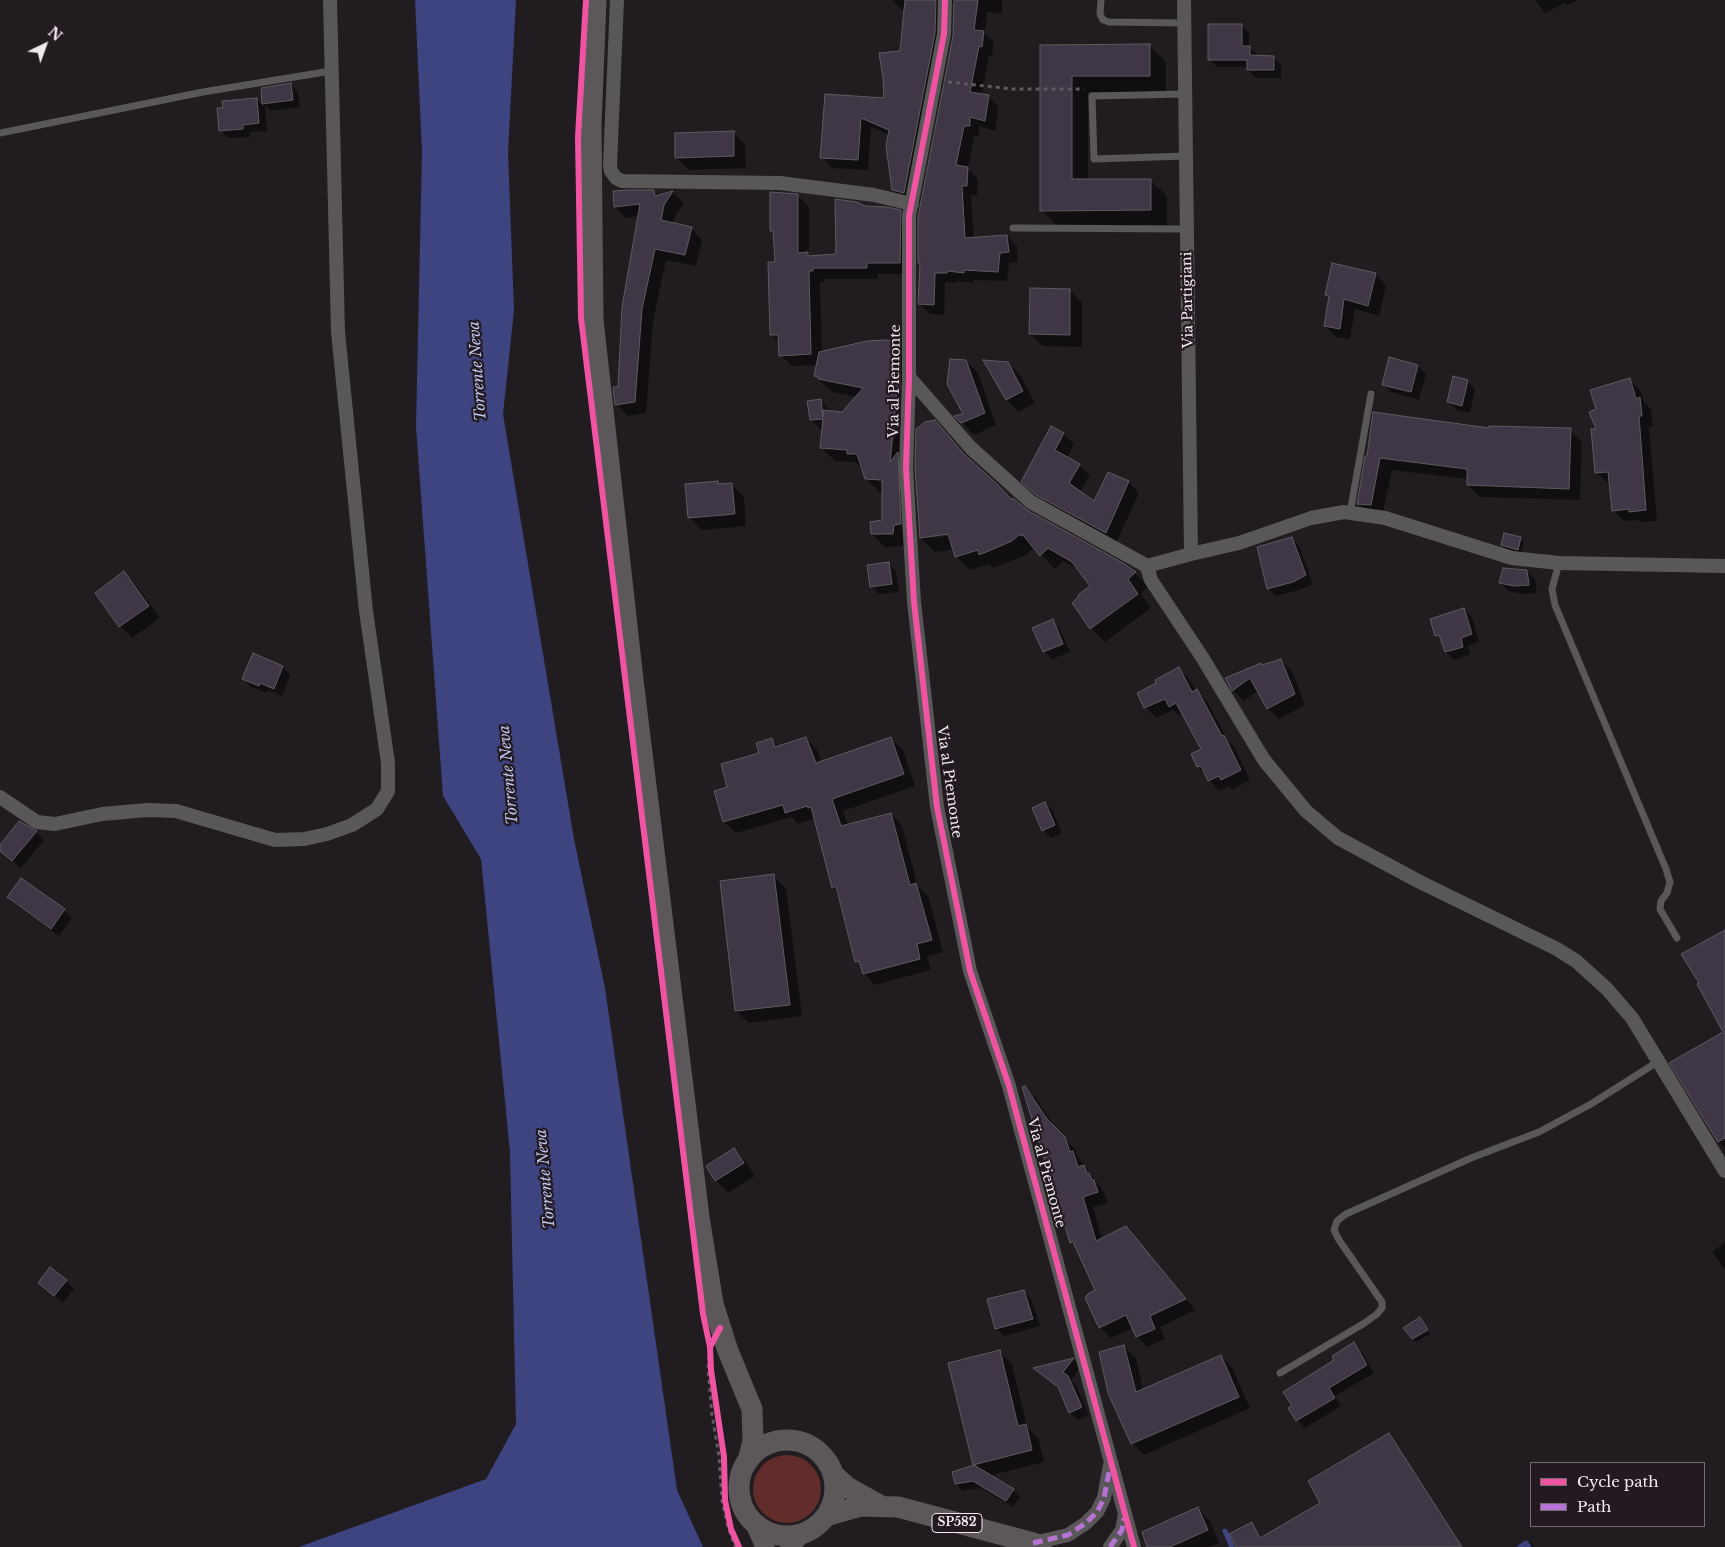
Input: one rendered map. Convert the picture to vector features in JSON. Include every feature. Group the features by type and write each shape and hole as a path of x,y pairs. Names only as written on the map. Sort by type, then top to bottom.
{"main road":[{"path":"596,0 590,125 593,320 607,455 705,1257 713,1304 720,1328 752,1409 753,1441 748,1461 741,1476 740,1493 745,1509 754,1522 765,1547"},
{"path":"752,1409 772,1429 790,1440 805,1444 818,1452 829,1464 833,1474 835,1495 826,1516 813,1528 795,1540 790,1536 763,1529 754,1522"},
{"path":"748,1461 764,1446 790,1440"},
{"name":"Via al Piemonte","path":"833,1474 847,1487 881,1506"},
{"name":"Via al Piemonte","path":"826,1516 861,1506 898,1508 1037,1545"}],"street":[{"path":"0,797 37,822 55,824 102,814 147,810 176,811 275,840 304,839 327,834 352,824 378,809 388,791 388,763 366,610 338,332 330,0"},
{"path":"617,0 610,164 611,171 616,178 622,181 780,183 874,195 912,204"},
{"name":"Via al Piemonte","path":"945,0 944,34 909,216 909,376 906,468 914,602 937,807 970,971 1009,1086 1134,1547"},
{"name":"Via Partigiani","path":"1184,0 1191,554"},
{"path":"909,376 971,448 1031,502 1147,566 1239,543 1311,518 1344,512 1385,518 1512,558 1559,563 1725,566"},
{"path":"1147,566 1150,580 1202,657 1264,760 1306,812 1338,838 1420,882 1557,949 1576,961 1607,989 1632,1018 1725,1170"},
{"name":"Via al Piemonte","path":"1037,1545 1068,1535 1086,1523 1097,1512 1104,1498 1110,1462"},
{"path":"1110,1547 1122,1530 1125,1514"}],"lane":[{"path":"1101,0 1100,14 1103,20 1109,22 1184,23"},
{"path":"0,133 203,92 331,71"},
{"path":"1185,94 1092,96 1094,159 1186,156"},
{"path":"1013,228 1186,229"},
{"path":"1350,513 1371,394"},
{"path":"1559,563 1552,589 1555,605 1666,869 1670,882 1667,893 1661,901 1660,909 1678,938"},
{"path":"1280,1373 1363,1324 1382,1308 1382,1302 1338,1240 1334,1230 1337,1221 1346,1214 1471,1158 1539,1132 1591,1104 1660,1061"}],"path":[{"path":"935,81 1013,89 1083,89 1092,96"},
{"path":"710,1348 708,1369 712,1414 719,1456 722,1501 728,1528 735,1547"},
{"path":"710,1348 711,1370 724,1457 725,1500 739,1547"}],"shaded area":[{"path":"787,1455 800,1457 811,1465 819,1476 821,1489 819,1502 811,1513 800,1521 787,1523 774,1521 763,1513 755,1502 753,1489 755,1476 763,1465 774,1457"}],"water":[{"name":"Torrente Neva","path":"415,0 516,0 508,152 514,310 503,414 574,839 605,988 677,1490 703,1547 299,1547 486,1479 516,1424 510,1152 481,859 443,796 416,427 422,152"}],"building":[{"path":"905,0 936,0 935,33 904,193 892,190 886,146 889,130 861,118 858,160 820,158 825,94 884,98 879,53 900,51"},
{"path":"954,0 978,0 974,30 984,31 982,47 979,46 970,92 989,95 985,121 970,117 970,126 964,126 956,165 968,167 967,186 962,186 965,238 1007,235 1009,252 1000,253 998,272 964,270 964,273 948,271 947,273 935,273 934,305 918,304 920,263 918,263 918,217 953,36"},
{"path":"1208,24 1242,24 1242,46 1250,46 1250,55 1274,56 1274,70 1247,70 1247,60 1208,60"},
{"path":"1150,44 1150,76 1072,76 1072,179 1151,179 1151,210 1040,211 1040,45"},
{"path":"291,83 293,100 262,104 261,88"},
{"path":"257,98 259,123 243,125 243,129 219,131 217,108 223,108 222,101"},
{"path":"734,131 734,156 675,158 675,133"},
{"path":"654,190 655,196 673,191 664,205 661,220 692,227 685,255 655,249 642,309 635,402 615,405 613,387 618,387 622,307 640,204 614,207 613,191"},
{"path":"770,192 798,194 798,253 808,252 808,256 836,254 835,199 857,202 865,206 901,210 900,263 867,263 867,268 813,268 813,271 809,271 811,354 779,356 778,335 770,335 768,262 775,262 773,231 770,231"},
{"path":"1332,263 1376,273 1368,306 1344,299 1340,329 1324,326 1329,296 1325,295"},
{"path":"1030,288 1070,289 1070,335 1029,334"},
{"path":"885,340 900,342 900,393 897,393 890,462 898,452 901,524 894,525 893,534 871,534 870,522 882,520 882,480 865,479 857,454 847,454 847,450 820,448 823,419 810,420 807,401 821,399 823,417 823,410 842,412 863,388 818,379 818,377 814,376 819,352 867,341"},
{"path":"1389,357 1418,365 1411,392 1382,385"},
{"path":"950,359 966,360 985,413 961,423 954,416 963,414 947,384"},
{"path":"983,360 1008,362 1023,391 1006,400"},
{"path":"1453,376 1468,380 1462,406 1447,402"},
{"path":"1630,378 1636,399 1640,397 1642,416 1639,416 1646,510 1612,511 1608,472 1595,473 1591,429 1596,429 1589,412 1596,409 1590,390"},
{"path":"1373,412 1489,428 1489,426 1571,428 1569,489 1467,485 1467,469 1380,458 1371,505 1357,504 1365,456 1367,456"},
{"path":"935,420 964,454 1012,500 1013,498 1027,510 1136,572 1128,579 1138,594 1090,629 1072,603 1078,595 1090,586 1072,562 1048,548 1040,556 1023,535 1021,536 1020,534 1012,541 979,555 978,550 955,557 948,534 920,538 915,468 916,429 925,422"},
{"path":"1051,426 1064,433 1055,450 1080,464 1069,483 1094,501 1108,472 1129,481 1106,533 1036,495 1021,482"},
{"path":"718,481 718,484 732,483 735,514 688,518 685,484"},
{"path":"1504,533 1521,537 1518,550 1501,545"},
{"path":"1292,537 1306,575 1293,582 1267,589 1257,547"},
{"path":"889,562 892,584 870,587 867,565"},
{"path":"1503,568 1527,570 1529,585 1514,586 1499,583"},
{"path":"124,571 149,606 119,627 95,593"},
{"path":"1464,608 1472,634 1461,638 1463,647 1445,652 1439,635 1435,636 1430,619"},
{"path":"1053,619 1063,644 1043,652 1032,628"},
{"path":"253,653 283,666 274,689 260,683 259,686 242,679"},
{"path":"1281,659 1295,694 1267,709 1250,678 1232,691 1225,678 1261,663 1262,665"},
{"path":"1179,667 1192,692 1197,689 1222,736 1224,735 1241,770 1221,780 1219,776 1208,781 1201,766 1197,767 1191,754 1201,749 1176,703 1169,707 1165,699 1144,708 1137,693 1156,683 1155,680"},
{"path":"806,737 816,763 891,737 904,774 832,799 841,826 891,813 910,885 916,883 932,940 917,944 920,959 863,974 859,961 855,962 836,886 832,888 811,807 808,808 807,806 785,813 783,805 723,822 714,791 727,787 721,764 759,753 756,743 772,738 775,747"},
{"path":"1045,802 1055,825 1042,831 1032,808"},
{"path":"19,821 37,831 12,861 0,851 0,845"},
{"path":"774,874 790,1005 735,1011 720,881"},
{"path":"21,878 65,909 51,929 7,897"},
{"path":"1725,930 1725,1138 1718,1142 1669,1063 1723,1032 1697,984 1699,983 1681,954"},
{"path":"1025,1086 1047,1119 1065,1137 1070,1152 1073,1151 1078,1167 1084,1165 1087,1173 1094,1180 1098,1192 1083,1197 1096,1241 1126,1226 1186,1299 1150,1316 1155,1329 1136,1337 1126,1315 1099,1328 1085,1298 1095,1290 1073,1242 1070,1243 1022,1087"},
{"path":"734,1148 744,1163 715,1181 706,1166"},
{"path":"50,1267 67,1280 54,1296 38,1283"},
{"path":"1024,1290 1033,1319 995,1329 987,1299"},
{"path":"1420,1317 1428,1330 1412,1339 1403,1328"},
{"path":"1354,1342 1367,1365 1329,1388 1335,1398 1296,1421 1288,1408 1292,1406 1283,1392 1334,1360 1332,1356"},
{"path":"1124,1345 1136,1392 1221,1355 1239,1397 1131,1444 1108,1393 1099,1352"},
{"path":"1000,1350 1018,1426 1026,1424 1032,1450 973,1465 948,1363"},
{"path":"1074,1358 1063,1372 1068,1376 1082,1407 1069,1413 1058,1387 1033,1368"},
{"path":"1389,1433 1462,1547 1236,1547 1229,1534 1252,1522 1260,1538 1320,1503 1308,1481"},
{"path":"974,1465 1014,1489 1006,1501 973,1481 955,1484 952,1472"},
{"path":"1198,1507 1208,1530 1170,1547 1147,1547 1142,1532"}],"waterway":[{"path":"1225,1531 1232,1547"},
{"path":"1520,1547 1526,1543 1529,1547"}],"marked path":[{"path":"1033,1543 1068,1535 1086,1523 1097,1512 1104,1498 1110,1467"},
{"path":"1110,1547 1122,1530 1124,1518"}],"cycle path":[{"path":"586,0 578,137 581,318 703,1314 710,1347"},
{"path":"945,0 944,34 909,216 909,377 906,468 914,602 937,807 970,971 1009,1086 1134,1547"},
{"path":"720,1328 710,1347 711,1370 724,1457 725,1500 731,1529 739,1547"}]}
